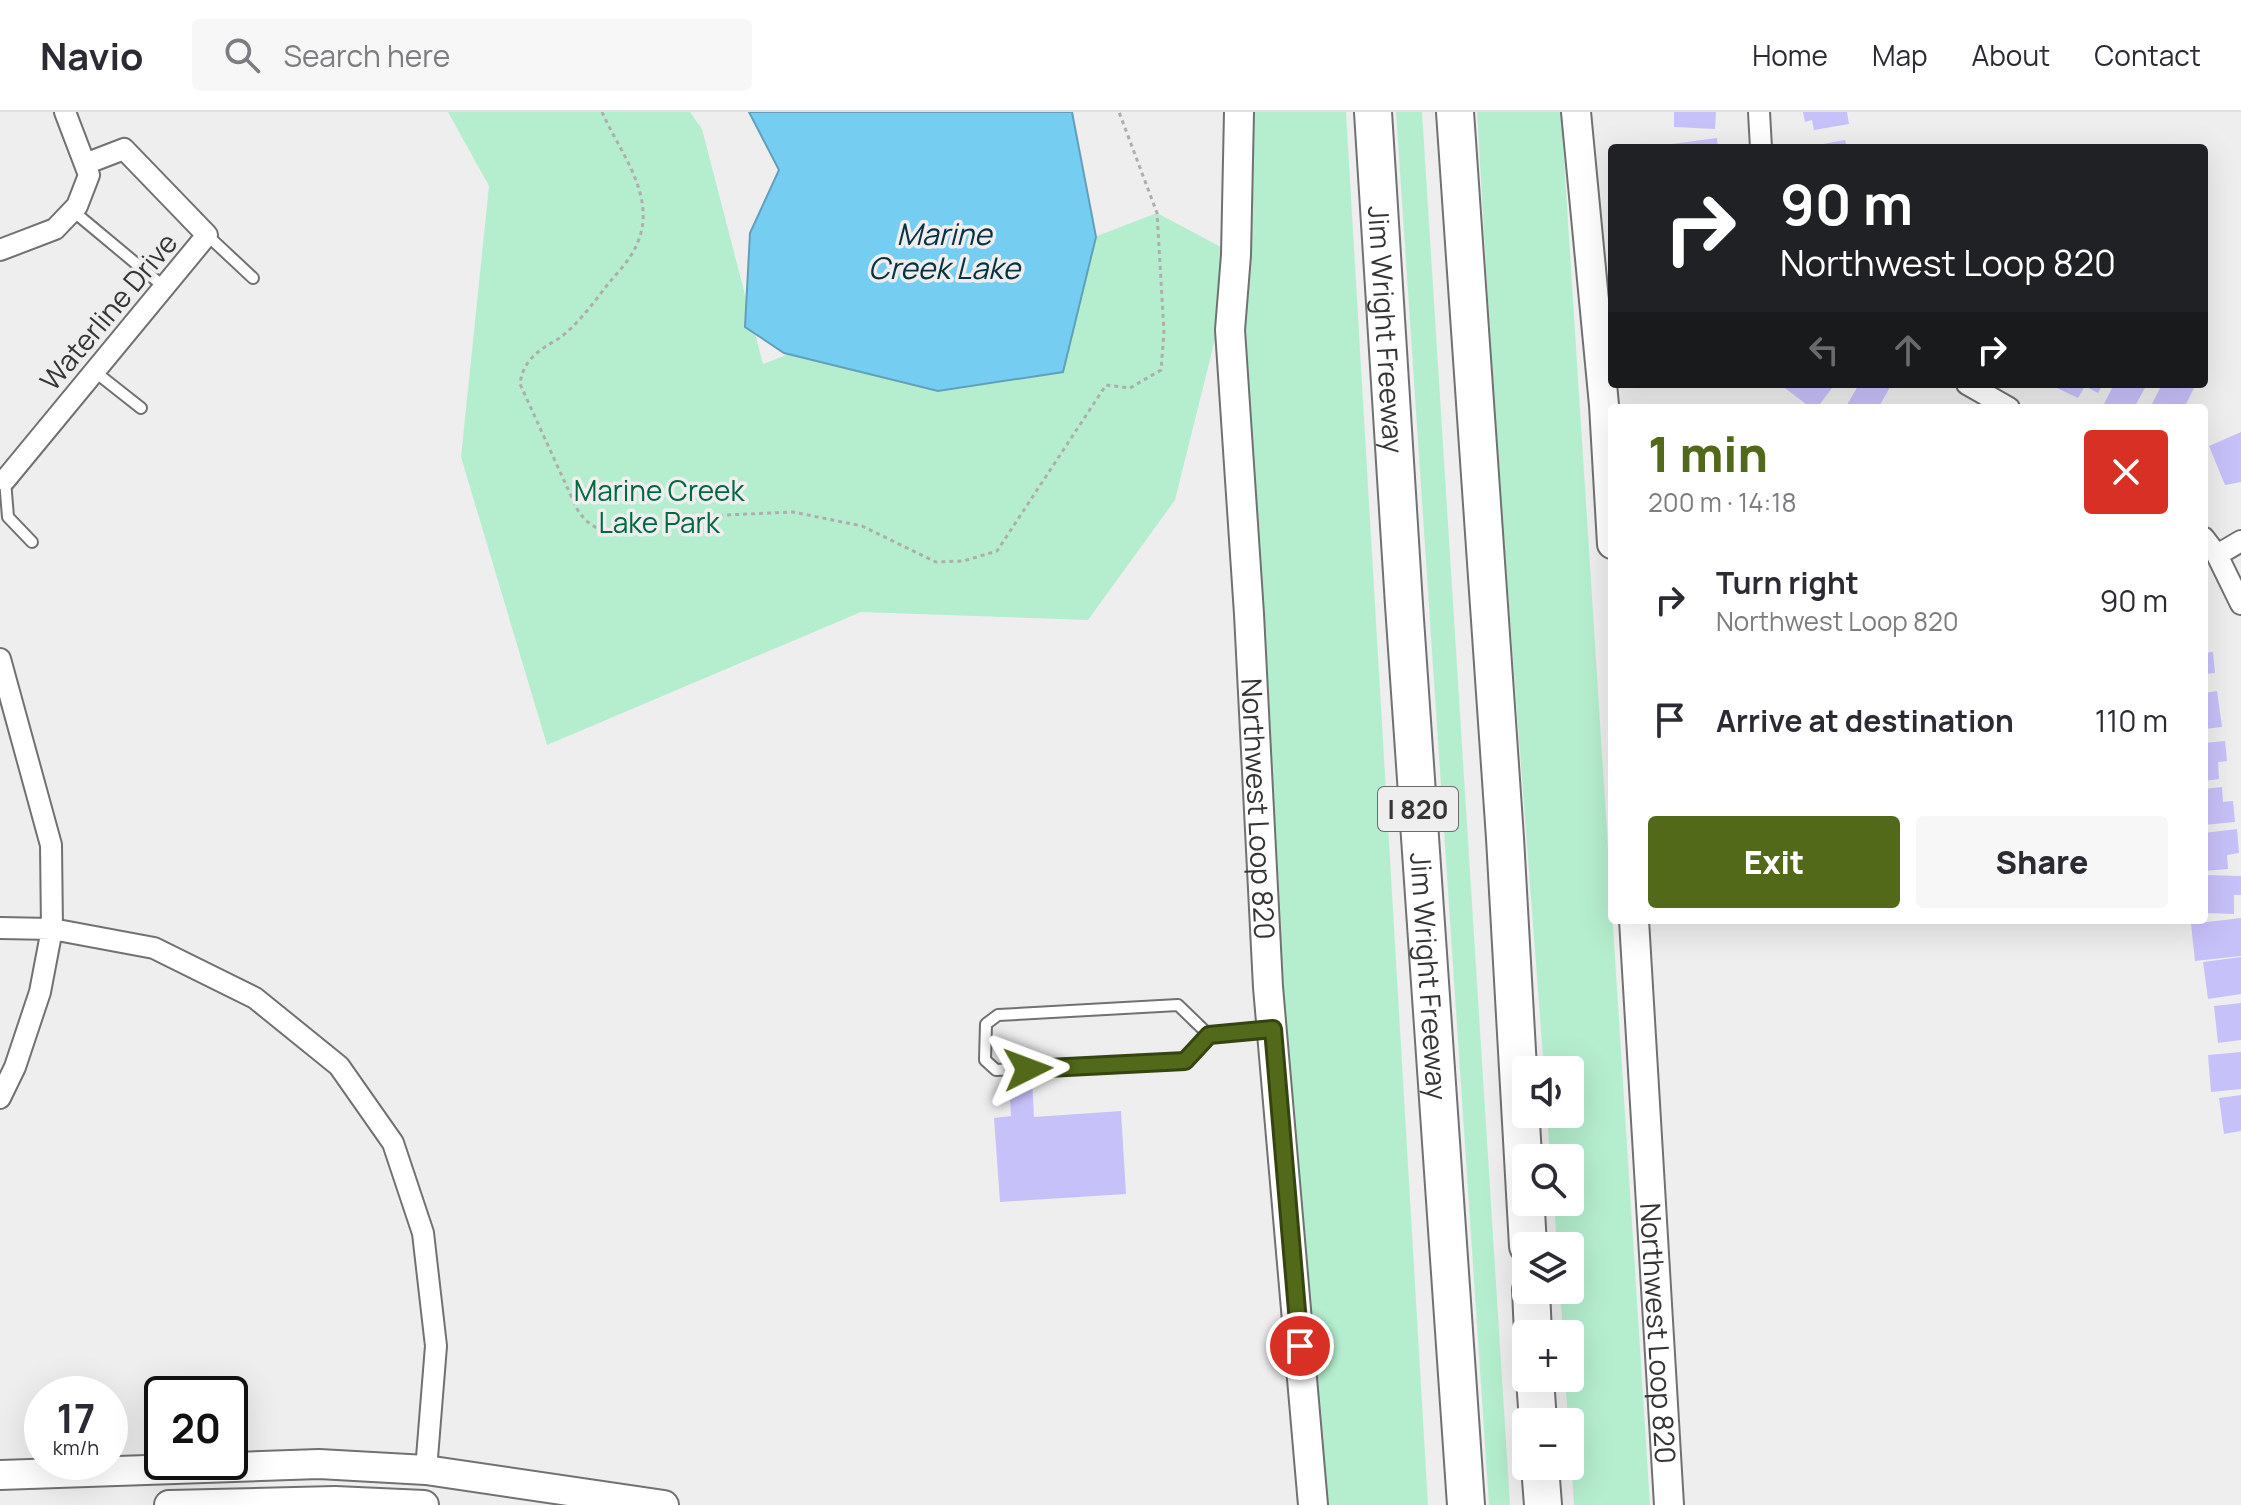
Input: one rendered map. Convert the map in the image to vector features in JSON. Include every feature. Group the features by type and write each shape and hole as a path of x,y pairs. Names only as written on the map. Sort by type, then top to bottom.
{"highway":[{"name":"Jim Wright Freeway","path":"1373,112 1466,1505"},
{"path":"1455,112 1505,838 1527,1232"},
{"path":"1541,1480 1543,1505"}],"main road":[{"name":"Northwest Loop 820","path":"1239,112 1236,255 1230,330 1249,614 1268,987 1313,1505"},
{"path":"1576,112 1608,474"},
{"name":"Northwest Loop 820","path":"1634,924 1669,1505"},
{"path":"0,1475 319,1464 426,1470 664,1505"},
{"path":"169,1505 335,1501 424,1505 426,1470"}],"street":[{"path":"0,250 55,229 77,206 89,175 65,112"},
{"path":"1759,112 1761,144"},
{"name":"Waterline Drive","path":"5,480 207,235 124,149 85,164"},
{"path":"1974,388 2002,404"},
{"path":"2217,555 2241,541"},
{"path":"2208,543 2241,604"},
{"path":"0,659 51,845 52,929 40,992 15,1067 0,1098"},
{"path":"0,928 52,929 154,948 255,998 339,1066 393,1143 423,1233 436,1346 426,1470"}],"lane":[{"path":"73,211 163,286"},
{"path":"207,235 253,278"},
{"path":"94,371 141,408"},
{"path":"5,480 8,517 32,542"},
{"path":"1209,1035 1178,1005 998,1015 986,1024 985,1060 996,1070 1185,1061 1209,1035 1273,1029"}],"path":[{"path":"602,112 628,162 642,199 642,232 628,260 597,298 568,330 542,346 522,371 520,384 577,509 595,527 629,529 726,515 793,512 862,526 936,562 963,561 997,551 1106,385 1130,388 1161,370 1164,332 1157,213 1119,112"}],"green space":[{"name":"Marine Creek Lake Park","path":"448,112 690,112 702,129 763,364 1157,213 1236,255 1175,500 1088,620 861,612 547,745 461,457 489,186"},
{"path":"1251,112 1346,112 1428,1505 1329,1505 1312,1387 1284,1008 1245,342"},
{"path":"1396,112 1422,112 1510,1505 1489,1505"},
{"path":"1477,112 1561,112 1608,848 1608,924 1613,924 1650,1505 1574,1505 1572,1480 1584,1480 1584,1408 1567,1408 1566,1392 1584,1392 1584,1320 1562,1320 1561,1304 1584,1304 1584,1232 1556,1232 1555,1216 1584,1216 1584,1144 1549,1144 1548,1128 1584,1128 1584,1056 1543,1056 1495,421"}],"water":[{"name":"Marine Creek Lake","path":"749,112 1072,112 1096,237 1063,372 938,391 784,353 745,327 750,233 779,170"}],"building":[{"path":"1674,112 1716,112 1715,129 1674,127"},
{"path":"1803,112 1847,112 1849,124 1814,130 1812,120 1805,122"},
{"path":"1717,138 1718,144 1672,144"},
{"path":"1845,140 1846,144 1823,144"},
{"path":"1785,388 1832,388 1820,404 1806,404"},
{"path":"1857,388 1890,388 1880,404 1848,404"},
{"path":"2057,388 2084,388 2078,398"},
{"path":"2112,388 2145,388 2136,404 2104,404"},
{"path":"2160,388 2194,388 2186,404 2152,404"},
{"path":"2241,432 2241,482 2225,485 2209,446"},
{"path":"2213,652 2215,673 2208,674 2208,653"},
{"path":"2217,691 2222,727 2208,729 2208,692"},
{"path":"2225,741 2227,761 2218,762 2219,779 2208,780 2208,743"},
{"path":"2222,787 2223,802 2233,801 2235,822 2208,825 2208,789"},
{"path":"2237,829 2239,853 2227,855 2228,869 2208,871 2208,833"},
{"path":"2208,875 2241,876 2241,895 2234,895 2234,914 2208,913"},
{"path":"2241,918 2241,956 2195,961 2191,924"},
{"path":"2241,957 2241,994 2208,999 2203,962"},
{"path":"2241,1003 2241,1040 2218,1043 2214,1006"},
{"path":"2241,1052 2241,1089 2211,1092 2208,1055"},
{"path":"1032,1078 1034,1117 1121,1111 1126,1194 1000,1202 994,1118 1011,1116 1009,1079"},
{"path":"2241,1095 2241,1131 2224,1134 2219,1098"}],"route":[{"path":"1028,1069 1185,1061 1209,1035 1273,1029 1300,1346"}]}
